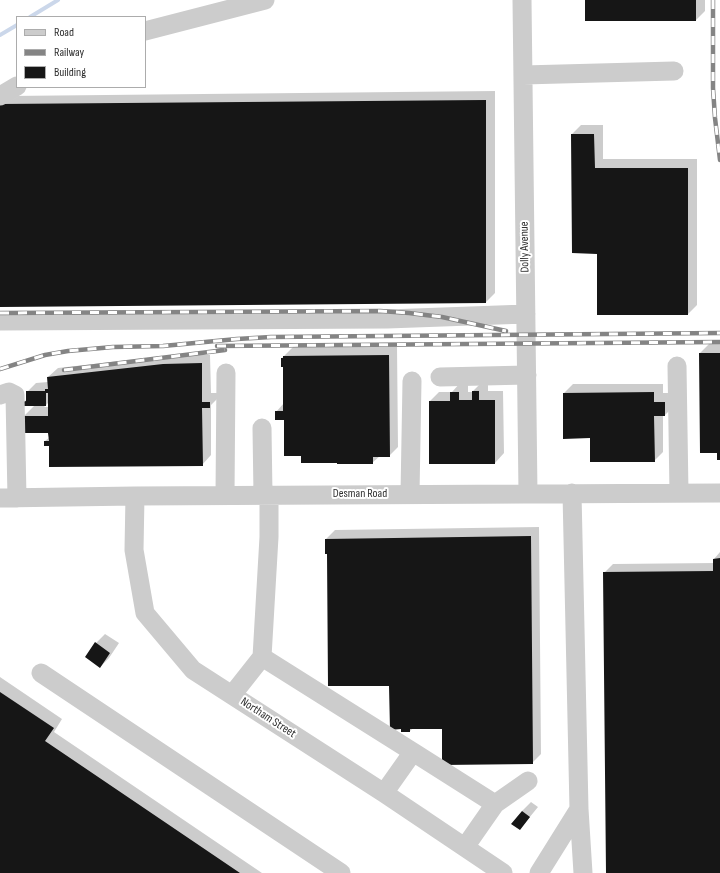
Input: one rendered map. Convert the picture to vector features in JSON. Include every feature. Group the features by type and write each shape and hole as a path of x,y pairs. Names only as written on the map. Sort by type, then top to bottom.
{"street":[{"path":"146,32 265,0"},
{"name":"Dolly Avenue","path":"522,0 528,493"},
{"path":"523,75 674,71"},
{"path":"0,96 16,87"},
{"path":"0,321 387,319 526,314"},
{"path":"677,366 679,493"},
{"path":"225,495 226,373"},
{"path":"440,377 527,375"},
{"path":"410,494 412,381"},
{"path":"0,395 9,392 15,395 9,498"},
{"path":"232,695 262,656 269,538 262,428"},
{"path":"572,493 579,810 583,873"},
{"name":"Desman Road","path":"9,498 225,495 720,493"},
{"name":"Northam Street","path":"135,496 134,550 145,613 193,670 384,793 504,873"},
{"path":"262,656 495,804"},
{"path":"41,673 341,873"},
{"path":"384,793 413,752"},
{"path":"465,847 495,804 528,781"},
{"path":"539,873 579,810"}],"building":[{"path":"585,0 696,0 696,21 585,21"},
{"path":"486,100 486,303 0,307 0,104"},
{"path":"571,134 594,134 595,168 688,168 688,315 597,315 597,254 572,253"},
{"path":"699,353 720,353 720,460 717,460 717,453 700,453"},
{"path":"389,355 390,457 373,457 373,464 337,464 301,463 301,456 284,456 284,420 275,420 275,411 283,411 283,367 281,367 281,358 283,358 283,356"},
{"path":"202,363 202,402 210,402 210,408 202,408 203,466 49,467 49,446 44,446 44,441 49,441 48,433 23,433 23,416 48,416 48,393 46,393 46,406 23,406 23,402 26,401 26,391 45,391 45,389 48,389 47,377 163,364"},
{"path":"472,391 479,391 479,400 495,400 495,464 429,464 429,401 450,401 450,392 459,392 459,400 472,400"},
{"path":"654,392 654,402 665,402 665,416 654,416 655,462 590,462 590,438 563,439 563,393"},
{"path":"531,536 533,764 442,765 442,729 410,729 410,732 401,732 401,729 390,730 389,686 328,686 327,554 325,554 325,539"},
{"path":"720,558 720,873 606,873 603,572 713,571 713,559"},
{"path":"95,642 110,653 100,668 85,657"},
{"path":"0,692 54,728 45,741 240,873 0,873"},
{"path":"522,811 530,817 520,830 511,824"}],"waterway":[{"path":"32,16 58,0"},
{"path":"0,35 16,26"}],"railway":[{"path":"713,0 713,88 720,160"},
{"path":"0,313 380,311 442,317 506,331"},
{"path":"0,369 45,355 68,351 113,347 163,346 271,337 720,333"},
{"path":"217,346 720,342"},
{"path":"64,370 225,350"}]}
